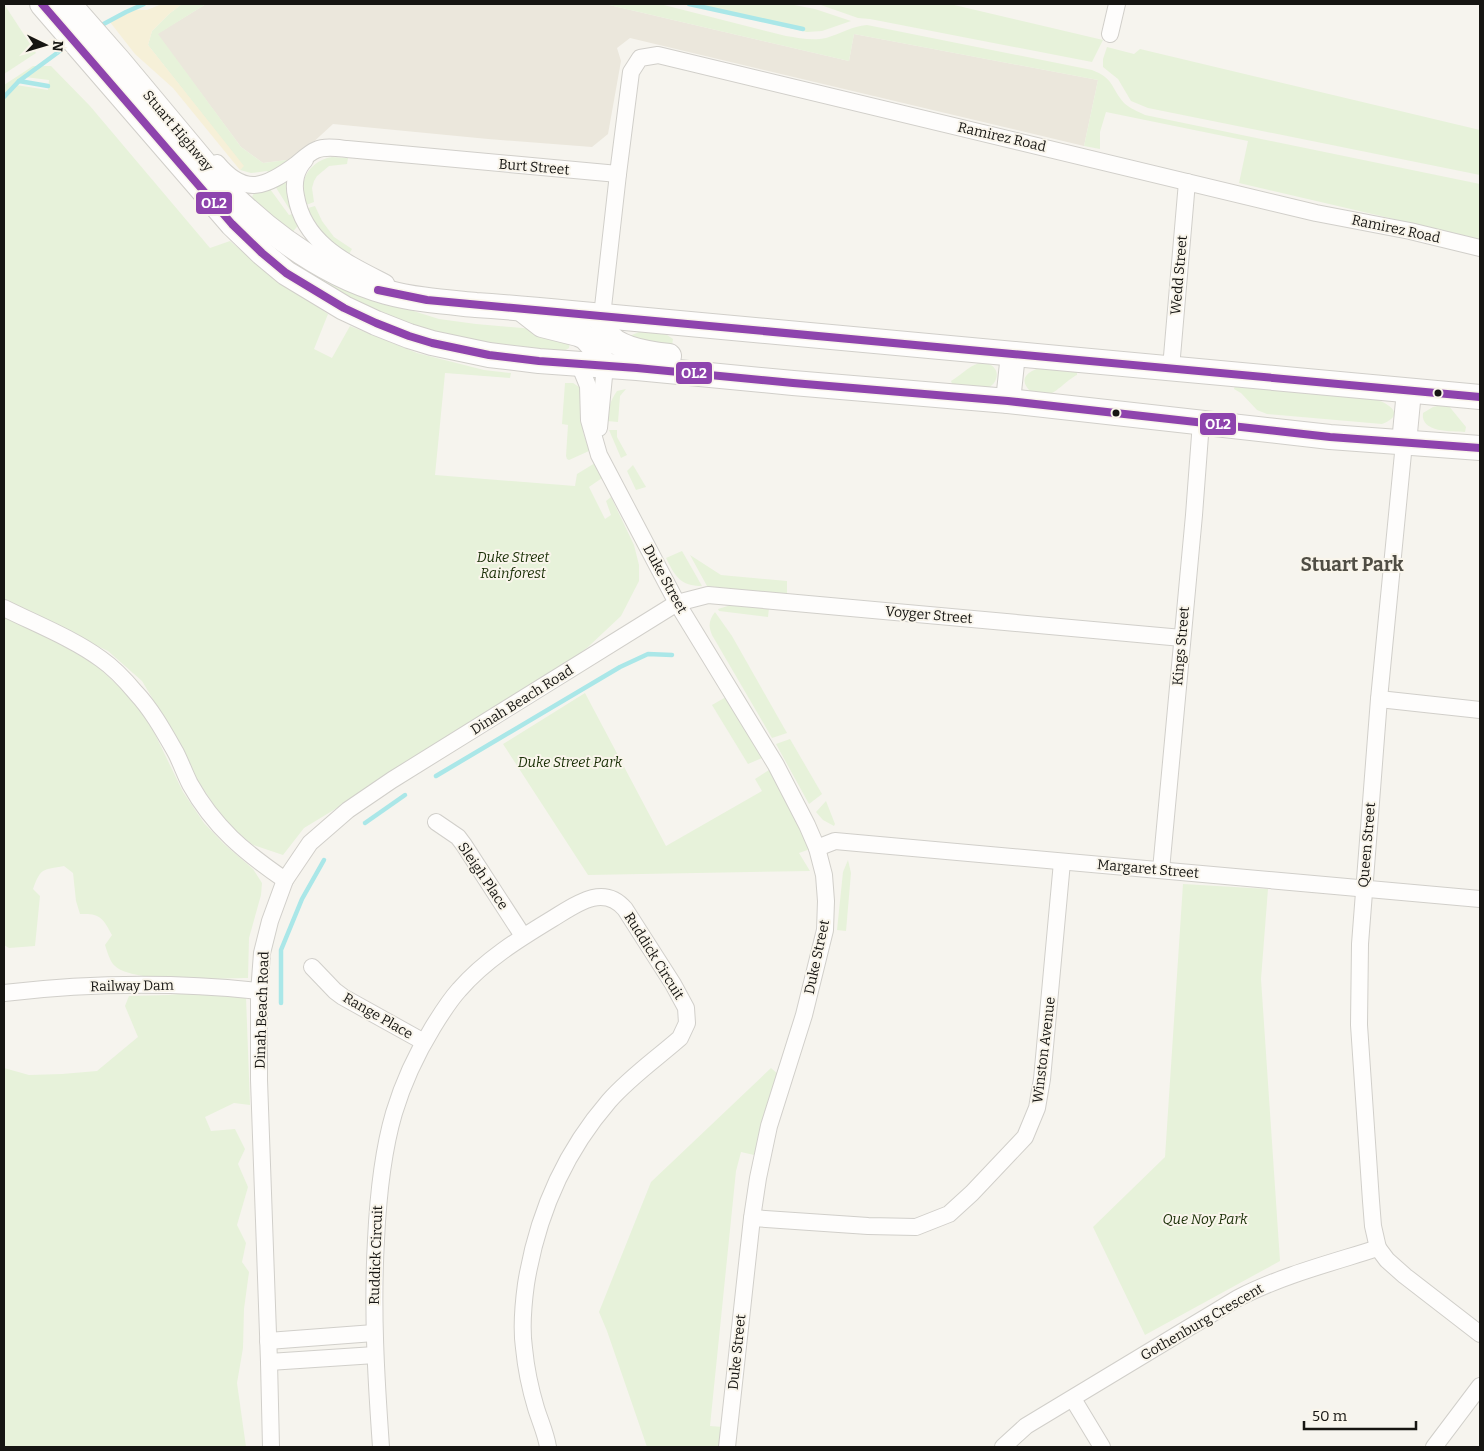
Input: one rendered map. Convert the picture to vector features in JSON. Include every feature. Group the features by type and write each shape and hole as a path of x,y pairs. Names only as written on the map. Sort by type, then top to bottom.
{"highway":[{"name":"Stuart Highway","path":"58,7 92,47 232,224 280,268 308,287 344,308 409,336 432,343 502,357 1008,401 1404,443 1480,448"},
{"name":"Stuart Highway","path":"92,47 118,61 230,194 249,213 288,244 308,257 358,283 388,293 427,300 1480,397"},
{"path":"520,308 542,325 585,337 595,348 604,366"},
{"path":"602,316 604,330 609,336 622,345 639,351 722,363 793,383"},
{"path":"1008,401 1013,354"},
{"path":"1404,443 1409,391"}],"street":[{"path":"1110,34 1118,4"},
{"name":"Ramirez Road","path":"618,174 632,72 640,58 658,55 1316,213 1410,231 1480,248"},
{"path":"118,61 162,97 221,168 236,181 250,185 259,185 292,168 310,154"},
{"name":"Burt Street","path":"310,154 323,148 347,149 618,174"},
{"path":"310,154 302,162 298,170 295,191 299,213 315,238 327,249 368,274 400,290 427,300"},
{"path":"602,316 618,174"},
{"name":"Wedd Street","path":"1171,368 1187,182"},
{"name":"Duke Street","path":"579,364 588,386 589,420 599,455 678,603 776,765 807,825 817,848 824,875 826,901 825,930 804,1015 769,1126 758,1178 727,1447"},
{"name":"Duke Street","path":"599,455 599,422 604,366"},
{"name":"Kings Street","path":"1161,870 1201,422"},
{"name":"Queen Street","path":"1378,1248 1373,1226 1358,1025 1359,983 1364,888 1379,699 1404,443"},
{"name":"Voyger Street","path":"678,603 708,594 1182,638"},
{"name":"Dinah Beach Road","path":"271,1447 259,1080 260,992 262,954 270,921 284,880 310,843 348,810 392,780 678,603"},
{"path":"4,608 64,637 86,650 101,659 122,678 148,706 176,754 190,784 224,832 252,857 284,880"},
{"path":"1379,699 1480,710"},
{"name":"Sleigh Place","path":"436,822 458,837 523,936"},
{"name":"Margaret Street","path":"817,848 835,841 1480,899"},
{"name":"Winston Avenue","path":"752,1218 868,1226 916,1227 949,1214 972,1194 1025,1137 1037,1108 1042,1079 1062,862"},
{"name":"Ruddick Circuit","path":"381,1447 374,1333 374,1262 377,1206 384,1154 394,1111 409,1073 424,1042 443,1011 458,991 478,971 523,936 587,899 605,897 616,900 625,909 684,1003 687,1023 680,1038 624,1086 609,1101 586,1130 566,1164 543,1215 528,1271 522,1331 528,1376 548,1447"},
{"name":"Range Place","path":"312,967 343,997 424,1042"},
{"name":"Railway Dam","path":"4,993 52,988 154,985 206,986 260,992"},
{"path":"1378,1248 1387,1260 1405,1276 1480,1334"},
{"name":"Gothenburg Crescent","path":"1003,1447 1026,1426 1221,1308 1258,1288 1298,1272 1378,1248"},
{"path":"268,1341 374,1333"},
{"path":"269,1362 375,1355"},
{"path":"1434,1447 1480,1386"},
{"path":"1073,1398 1102,1447"}],"shaded area":[{"path":"206,4 605,4 849,61 854,34 1098,80 1084,146 630,38 617,48 621,61 608,134 592,147 333,124 295,159 263,163 241,147 157,34"}],"green space":[{"path":"4,4 36,53 4,74"},
{"path":"182,4 206,4 158,34 241,147 263,163 295,159 271,175 267,171 251,173 240,170 243,166 148,45 152,31"},
{"path":"605,4 660,4 786,36 806,39 826,38 851,28 867,25 1092,70 1109,80 1126,105 1145,115 1480,184 1480,239 1239,183 1248,141 1106,112 1100,132 1100,149 1084,146 1098,80 854,34 849,61"},
{"path":"694,4 789,4 815,9 851,21 822,31 807,32 696,7"},
{"path":"818,4 950,4 1103,40 1092,62 858,18"},
{"path":"1107,47 1134,54 1140,49 1480,130 1480,175 1148,108 1131,101 1118,79 1103,67 1103,59"},
{"name":"Duke Street Rainforest","path":"33,66 51,66 90,106 210,248 230,241 269,274 328,314 314,349 332,358 350,326 417,353 484,370 511,373 510,378 445,373 435,475 575,486 577,474 595,463 602,478 589,487 605,519 611,515 606,501 611,497 634,545 639,565 639,581 621,616 588,647 416,760 304,828 283,855 253,845 231,827 198,781 184,751 142,681 108,651 4,600 4,85","holes":["25,77 49,80 48,90 16,85"]},
{"path":"332,157 348,158 347,164 329,166 317,176 312,188 314,202 306,205 303,184 308,172 318,162"},
{"path":"286,181 289,183 295,208 290,210 275,186"},
{"path":"270,189 289,215 296,213 301,222 291,234 262,210 252,197 255,191"},
{"path":"315,206 322,221 334,237 352,249 349,254 329,240 320,229 308,208"},
{"path":"286,250 407,309 439,319 534,329 570,341 569,348 564,351 436,335 378,316 282,256"},
{"path":"639,332 667,335 673,339 671,352 629,338"},
{"path":"985,362 993,366 997,375 991,386 979,389 953,386 951,381 971,367"},
{"path":"1039,368 1077,371 1077,375 1052,393 1031,392 1025,384 1025,377 1030,372"},
{"path":"565,383 573,383 582,389 583,432 589,451 569,460 566,456 568,425 562,424"},
{"path":"1235,385 1370,397 1392,408 1394,416 1382,424 1267,414 1257,410 1241,393 1234,389"},
{"path":"626,389 620,396 618,422 607,421 610,405 617,391"},
{"path":"1448,405 1466,427 1465,432 1438,430 1426,424 1423,420 1423,413 1433,407"},
{"path":"609,430 617,430 617,437 627,455 621,458"},
{"path":"633,465 646,487 636,490 627,471"},
{"path":"682,551 702,586 683,582 672,570 666,558"},
{"path":"690,555 721,575 787,581 787,594 707,586"},
{"path":"731,605 769,608 768,617 719,611 718,609"},
{"path":"715,612 732,636 787,733 772,738 712,635 710,623"},
{"path":"4,615 66,647 97,666 133,700 152,728 183,792 204,823 224,844 253,869 262,883 261,895 249,938 248,978 158,978 125,972 115,966 110,959 105,945 112,935 106,924 97,916 80,914 76,901 73,873 64,866 51,868 41,873 33,889 40,896 35,946 9,948 4,945"},
{"name":"Duke Street Park","path":"585,693 666,846 762,791 755,779 769,770 810,849 799,853 810,871 588,875 503,744"},
{"path":"726,697 762,758 748,764 712,705"},
{"path":"790,739 822,794 809,804 776,744"},
{"path":"826,801 835,824 834,826 823,820 816,812"},
{"path":"848,860 851,873 846,931 837,930 843,872"},
{"name":"Que Noy Park","path":"1183,884 1268,889 1261,979 1280,1261 1145,1335 1093,1227 1165,1157"},
{"path":"211,991 246,997 250,1105 234,1103 205,1117 211,1131 235,1129 245,1149 238,1164 248,1187 237,1225 246,1243 242,1262 249,1272 244,1309 243,1348 237,1383 246,1447 4,1447 4,1068 29,1075 97,1071 138,1037 125,1006 129,996"},
{"path":"771,1068 779,1075 754,1155 741,1152 736,1171 710,1426 723,1427 721,1447 647,1447 599,1312 651,1182"}],"sand":[{"path":"162,4 182,4 152,31 148,45 244,166 240,170 173,88 135,54 110,22 134,10 147,10"}],"waterway":[{"path":"98,27 144,4"},
{"path":"689,4 803,29"},
{"path":"4,97 19,81 68,45"},
{"path":"19,81 48,86"},
{"path":"436,776 620,667 648,654 672,655"},
{"path":"365,823 405,795"},
{"path":"281,1003 281,950 302,899 324,860"}],"transit line":[{"name":"OL2","path":"42,4 232,224 262,253 286,273 344,308 409,336 489,355 539,361 1008,401 1330,437 1480,448"},
{"name":"OL2","path":"378,290 427,300 1480,397"}],"district":[{"name":"Stuart Park","path":"1352,564"}]}
